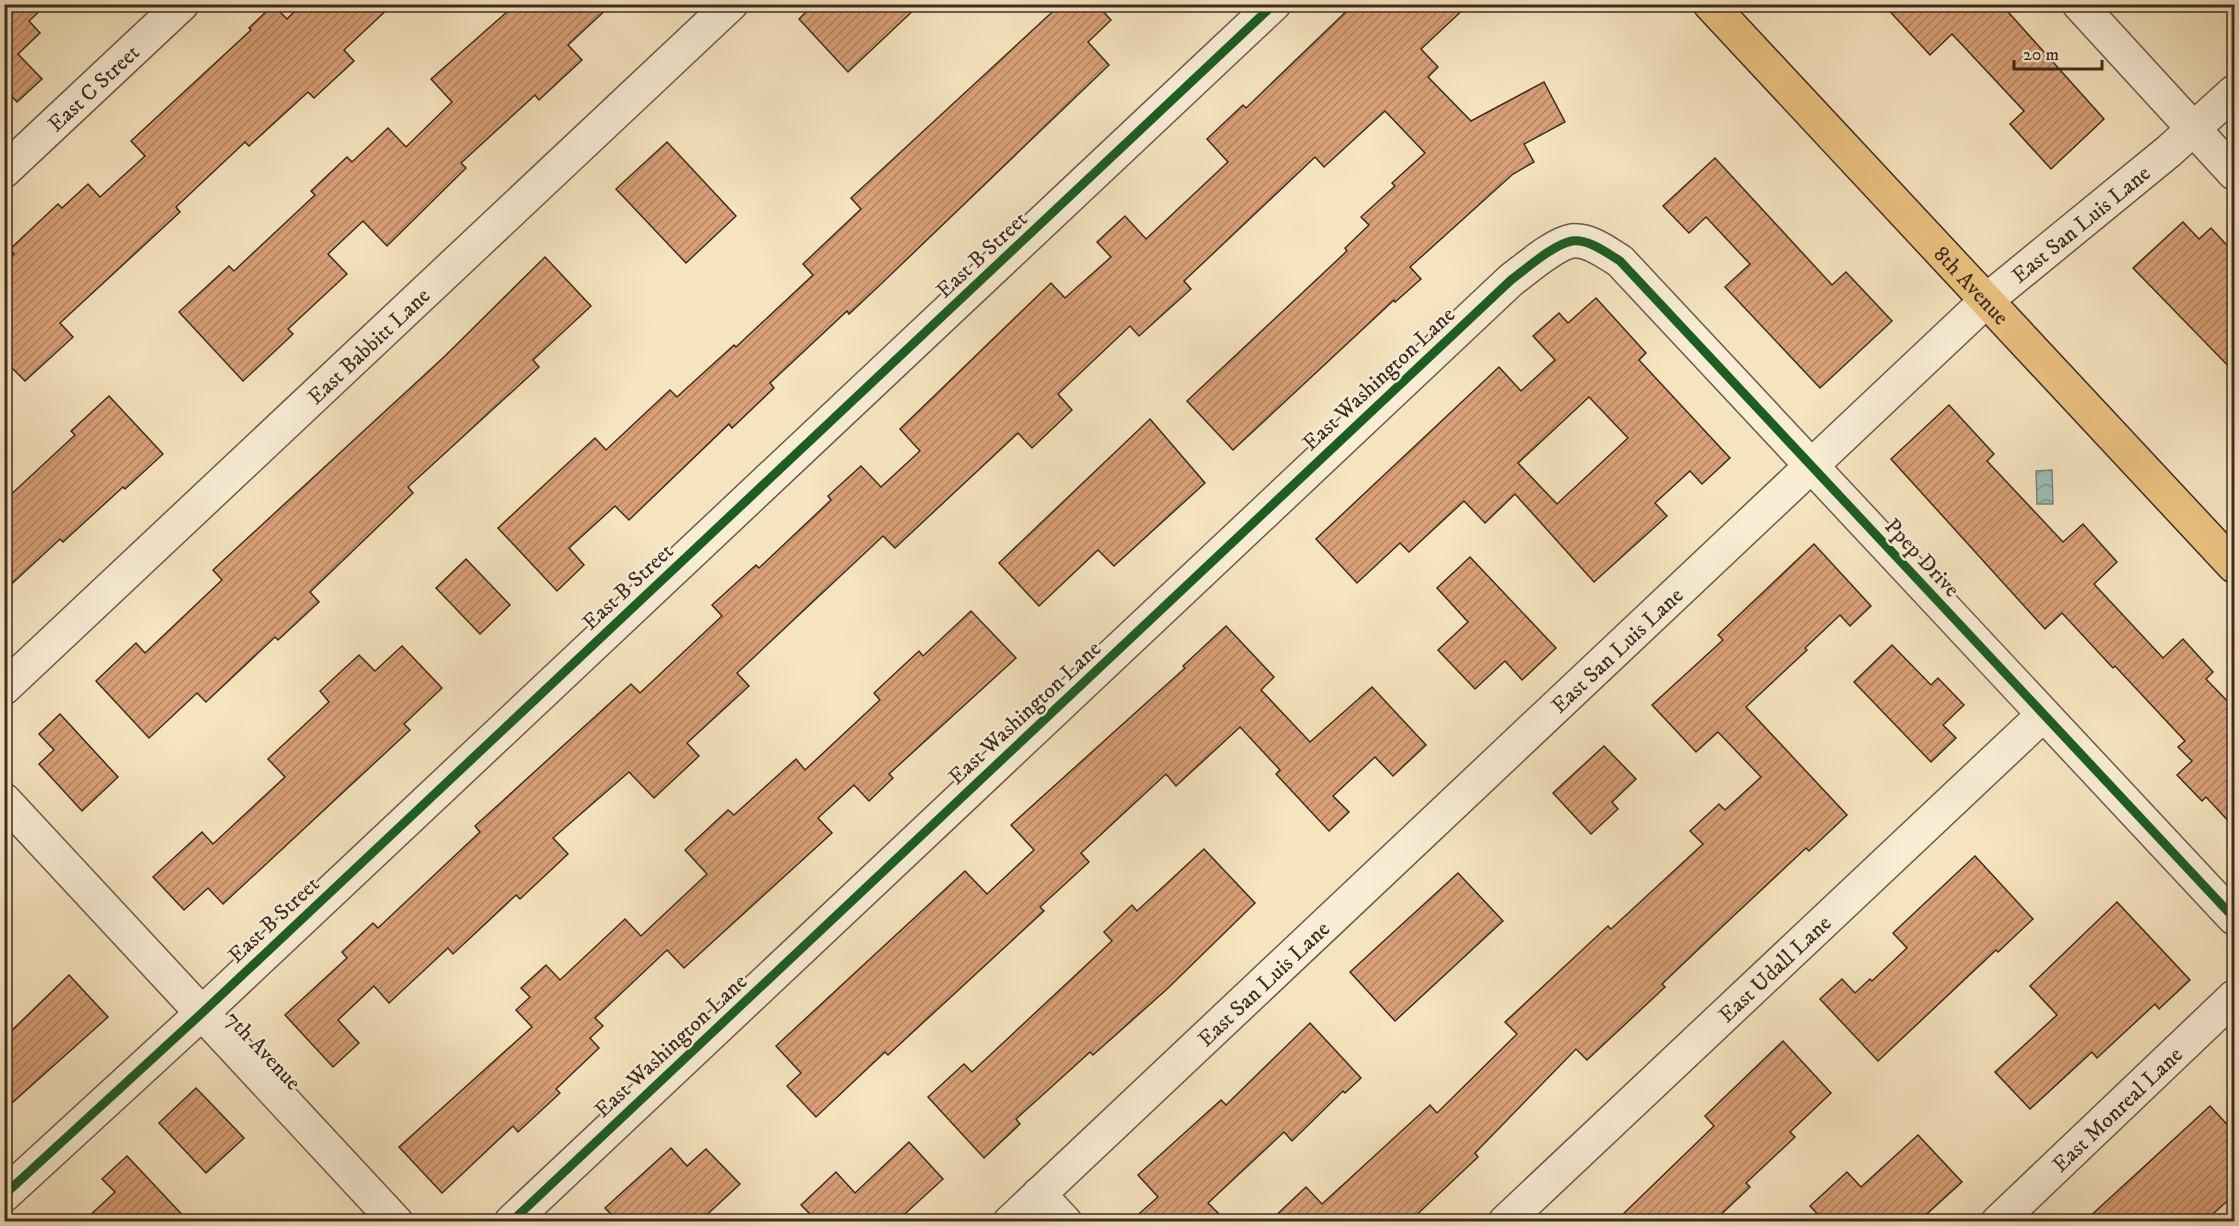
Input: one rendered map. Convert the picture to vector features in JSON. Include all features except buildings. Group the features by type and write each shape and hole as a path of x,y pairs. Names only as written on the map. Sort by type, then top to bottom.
{"main road":[{"name":"8th Avenue","path":"1710,4 2235,566"}],"street":[{"name":"East C Street","path":"4,171 182,4"},
{"name":"East Babbitt Lane","path":"4,688 731,4"},
{"name":"East B Street","path":"4,1195 202,1013 1274,4"},
{"path":"2079,4 2235,172"},
{"name":"East San Luis Lane","path":"1010,1221 1987,300 2194,130 2235,92"},
{"name":"Ppep Drive","path":"1572,241 1598,247 1620,261 2235,918"},
{"name":"East Washington Lane","path":"511,1221 1511,280 1544,255 1572,241"},
{"name":"East Udall Lane","path":"1505,1221 2043,715"},
{"name":"7th Avenue","path":"4,800 396,1221"},
{"name":"East Monreal Lane","path":"1998,1221 2235,997"},
{"path":"1039,1194 1065,1221"}],"water":[{"path":"2052,470 2053,504 2037,504 2036,471"}],"cycle path":[{"path":"4,1195 202,1013 1274,4"},
{"path":"511,1222 1511,280 1549,252 1572,241 1591,244 1620,261 2234,918"}]}
